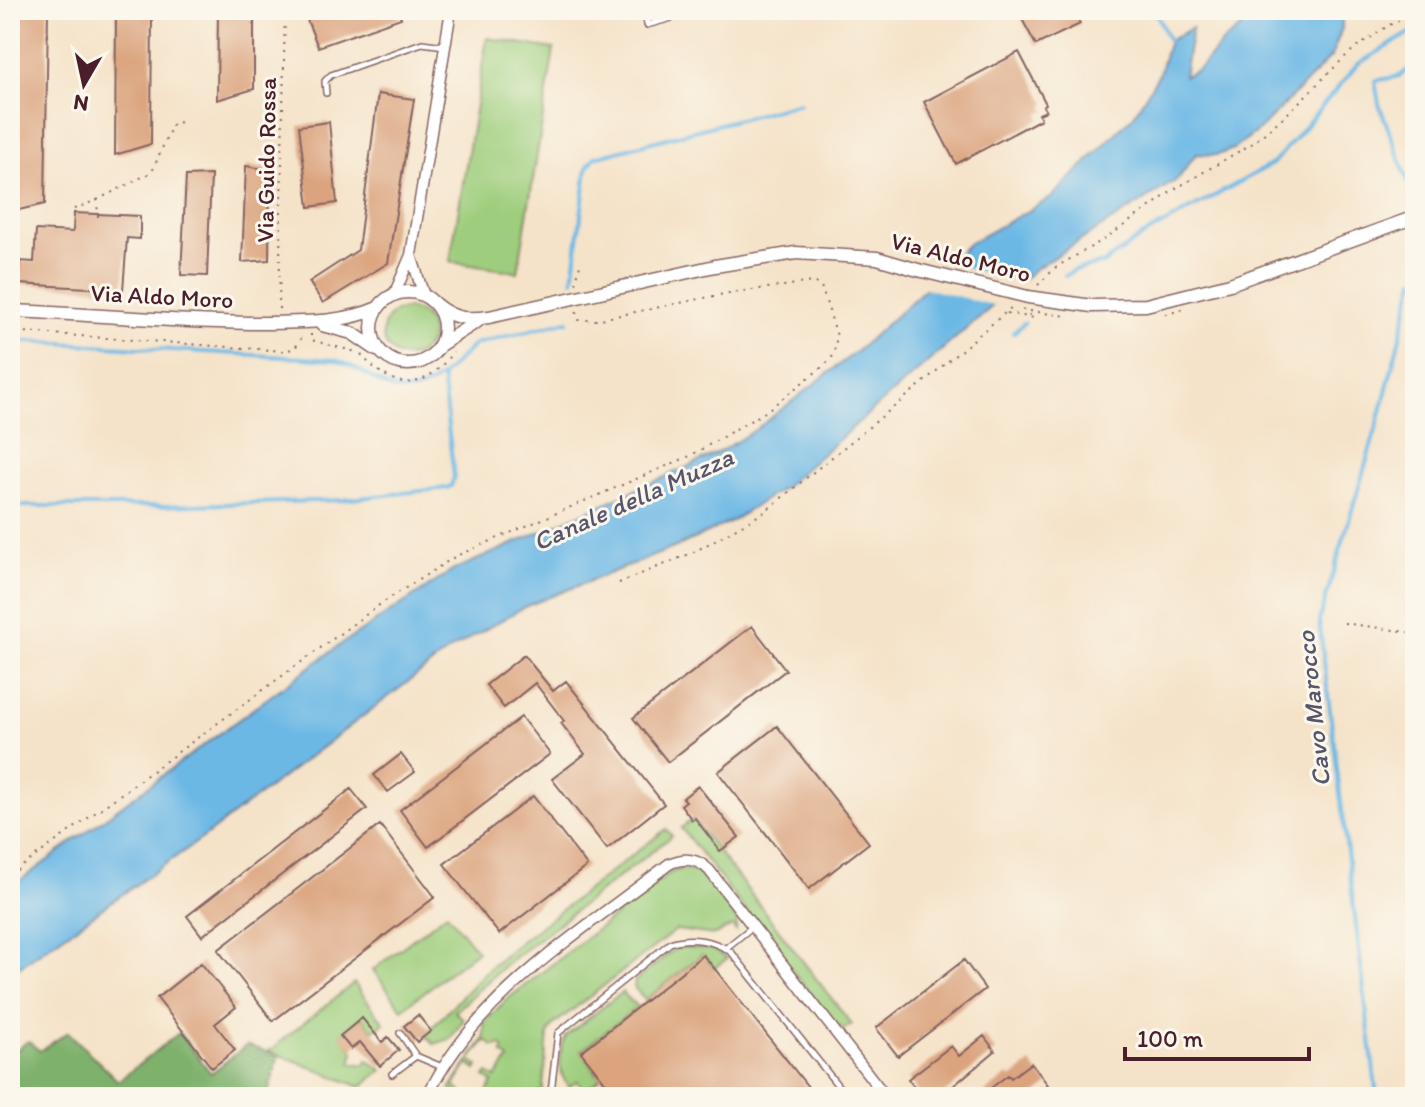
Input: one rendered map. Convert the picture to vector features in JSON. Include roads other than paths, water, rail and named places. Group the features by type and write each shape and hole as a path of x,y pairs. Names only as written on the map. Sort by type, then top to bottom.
{"street":[{"path":"394,295 411,255 451,10"},
{"name":"Via Aldo Moro","path":"10,311 215,323 311,322 344,320 378,308 394,295 409,292 430,300 449,316 461,319 489,317 574,304 715,266 796,253 877,258 1025,298 1092,306 1146,305 1230,284 1412,218"},
{"path":"411,255 430,300 443,320 440,345"},
{"path":"378,308 372,327 374,341 381,353"},
{"name":"Via Aldo Moro","path":"311,322 352,333 401,364 416,363 430,357 440,345 462,329 489,317"},
{"path":"427,1097 473,1025 505,990 669,864 686,859 703,864 886,1097"}],"lane":[{"path":"645,10 647,25 700,10"},
{"path":"326,93 325,81 331,75 422,43 446,46"},
{"path":"726,948 752,927"},
{"path":"552,1095 555,1043 564,1026 670,943 681,939 726,948 847,1097"},
{"path":"400,1033 416,1056 443,1068"},
{"path":"392,1074 416,1056"}],"water":[{"name":"Canale della Muzza","path":"1264,10 1342,10 1342,28 1331,57 1260,129 1233,149 1217,155 1196,154 1178,179 1035,269 783,488 732,521 681,545 524,607 450,650 204,837 10,973 10,888 337,647 454,570 692,465 755,430 858,350 924,290 968,244 1051,198 1134,115 1159,74 1169,41 1192,28 1184,76 1198,70 1224,41"}],"waterway":[{"path":"1155,10 1169,41"},
{"path":"1065,276 1075,270 1104,263 1144,235 1274,163 1358,64 1415,30"},
{"name":"Cavo Marocco","path":"1415,64 1400,76 1375,81 1379,104 1415,200"},
{"path":"573,280 587,168 595,157 800,103"},
{"name":"Cavo Marocco","path":"1377,1097 1319,621 1378,423 1415,279"},
{"path":"10,506 162,506 342,500 447,488 454,477 442,376 475,344 568,321"},
{"path":"1013,333 1024,323"},
{"path":"10,340 335,360 398,390 411,391 442,376"}]}
